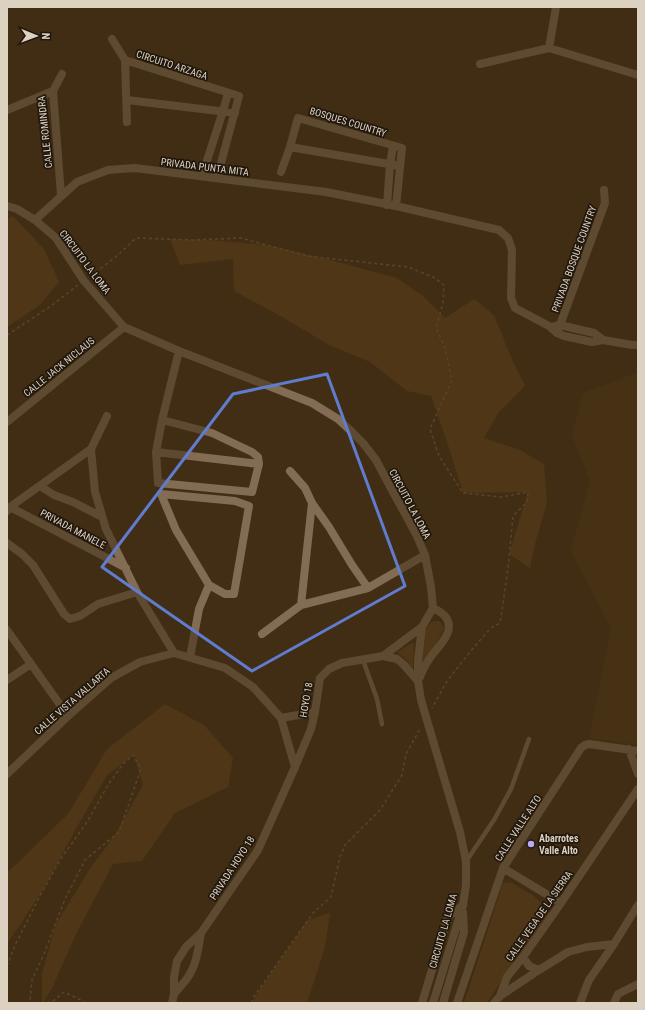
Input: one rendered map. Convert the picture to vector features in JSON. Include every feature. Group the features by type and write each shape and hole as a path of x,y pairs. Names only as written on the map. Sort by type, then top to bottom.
{"street":[{"path":"549,48 556,7"},
{"path":"112,39 125,60"},
{"path":"480,64 549,48 638,75"},
{"name":"CIRCUITO ARZAGA","path":"127,122 125,60 239,96 217,178"},
{"path":"53,90 62,74"},
{"name":"CALLE ROMINDRA","path":"7,110 53,90 61,195"},
{"path":"202,176 228,93"},
{"path":"126,100 235,113"},
{"name":"BOSQUES COUNTRY","path":"281,172 298,118 402,148 400,166"},
{"path":"387,205 393,146"},
{"path":"290,147 400,166 396,206"},
{"name":"PRIVADA PUNTA MITA","path":"35,220 77,182 108,170 135,168 326,192 396,206 499,230 508,238 512,250 511,298 515,308 548,326 558,329 594,332 603,340 638,345"},
{"name":"PRIVADA BOSQUE COUNTRY","path":"558,329 606,203 604,190"},
{"name":"CIRCUITO LA LOMA","path":"7,206 17,209 35,220 56,238 84,281 124,327 179,351 312,403 338,419 363,443 376,460 416,534 425,554 432,587 433,608 422,627 418,660 418,681 421,700 460,832 466,862 466,885 463,905 433,1003"},
{"name":"CALLE JACK NICLAUS","path":"7,422 124,327"},
{"path":"162,420 212,433 252,452 258,457 252,492 158,483 156,452 162,420 179,351"},
{"name":"PRIVADA MANELE","path":"108,416 91,449 9,509 126,568"},
{"name":"PRIVADA MANELE","path":"91,449 95,492 106,528 137,592 174,653"},
{"path":"156,452 258,464"},
{"path":"290,471 305,488 312,503 368,588"},
{"name":"PRIVADA MANELE","path":"40,486 54,495 73,502 102,517"},
{"path":"161,494 235,501 249,506 234,594 225,594 208,585 176,530 161,494"},
{"path":"301,605 312,503"},
{"path":"7,543 22,554 32,565 64,614 70,619 80,616 98,604 137,592"},
{"path":"262,634 301,605 368,588 425,554"},
{"path":"190,657 199,609 208,585"},
{"path":"418,681 423,668 444,641 449,625 443,614 433,608"},
{"name":"HOYO 18","path":"295,768 311,729 320,678 329,669 342,663 383,656 422,627"},
{"path":"7,630 68,716"},
{"name":"CALLE VISTA VALLARTA","path":"7,774 68,716 111,678 140,662 174,653 225,668 253,687 281,718 295,768"},
{"path":"383,656 397,659 408,668 418,681"},
{"path":"7,680 31,664"},
{"path":"281,718 315,712"},
{"name":"CALLE VALLE ALTO","path":"457,1003 503,868 581,748 589,744 638,751"},
{"path":"629,749 638,774"},
{"name":"PRIVADA HOYO 18","path":"172,1003 177,961 186,947 200,933 258,850 295,768"},
{"name":"CALLE VEGA DE LA SIERRA","path":"500,996 507,977 562,903 638,789"},
{"path":"503,868 562,903"},
{"path":"422,1003 448,917 463,905"},
{"path":"443,1003 464,932 463,905"},
{"path":"580,1003 589,980 614,944 638,905"},
{"name":"PRIVADA HOYO 18","path":"174,994 188,977 194,965 200,933"},
{"path":"494,1003 500,996 568,952 587,947 614,944"},
{"path":"523,957 529,966 539,970"},
{"path":"614,1003 618,994 638,984"}],"lane":[{"path":"362,660 377,699 382,724"},
{"path":"466,862 494,820 511,789 529,739"}],"path":[{"path":"7,335 51,306 118,255 136,238 192,240 241,238 307,256 408,267 433,277 444,285 443,303 436,328 445,348 452,380 430,429 439,456 463,493 501,497 528,492 527,502 513,516 508,569 500,623 491,628 447,681 406,754 402,776 380,810 344,844 331,897 313,913 253,998 252,1003"},
{"path":"7,966 15,945 43,890 62,857 87,822 108,785 123,764 134,755 141,769 119,832 85,860 66,899 32,980 30,1000 32,1003"},
{"path":"47,1003 53,1001 64,992 85,1003"}],"highlighted area":[{"path":"327,374 405,586 252,671 102,567 233,394"}],"shaded area":[{"path":"13,216 44,249 59,282 40,305 7,327 7,219"},
{"path":"170,239 209,240 267,245 319,257 397,278 423,296 445,318 474,299 494,315 511,357 525,386 499,412 484,438 520,450 544,464 547,503 535,544 530,568 509,554 528,492 463,493 431,396 407,391 370,362 329,345 234,291 233,259 180,265"},
{"path":"638,370 638,745 589,738 611,628 571,551 590,480 572,436 583,393 636,373"},
{"path":"433,621 440,621 444,628 437,642 421,665 424,635 429,625"},
{"path":"414,642 413,671 406,659 397,652"},
{"path":"165,704 204,725 233,758 228,787 175,813 142,861 113,864 75,936 53,986 42,1003 42,973 56,924 91,867 115,835 143,785 134,755 107,775 43,890 7,944 7,873 68,814 107,749"},
{"path":"510,882 533,895 550,912 487,1003 464,1003 503,883"},
{"path":"330,913 325,947 307,1003 252,1003 308,920"}],"place":[{"name":"Abarrotes Valle Alto","path":"531,844"}]}
